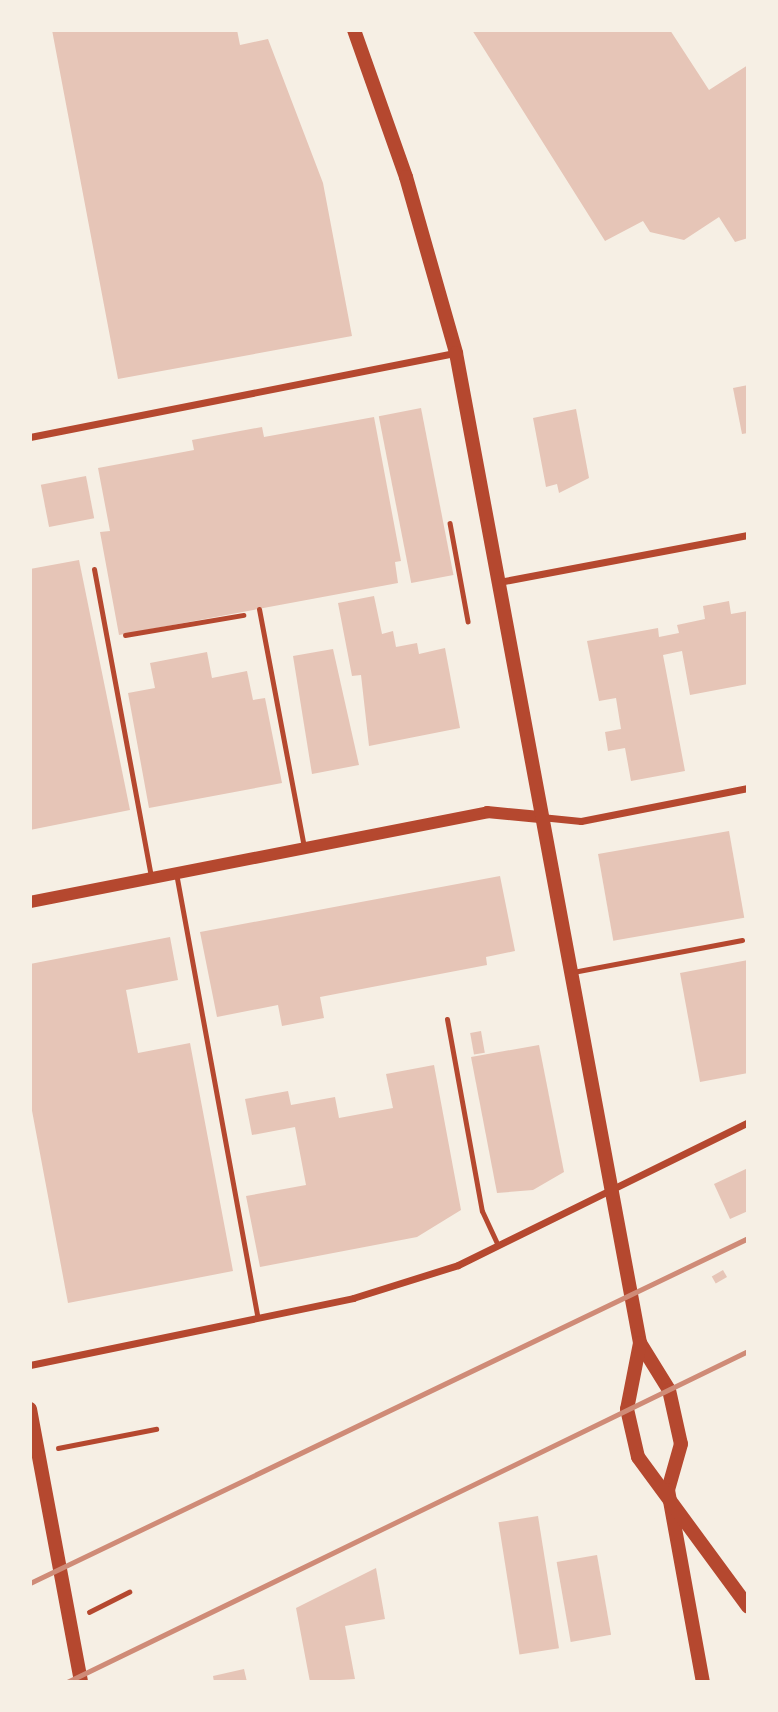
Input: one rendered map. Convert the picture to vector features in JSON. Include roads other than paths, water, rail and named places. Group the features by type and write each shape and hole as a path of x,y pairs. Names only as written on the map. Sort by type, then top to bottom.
{"main road":[{"path":"354,30 406,177 456,353 540,817 640,1343 669,1390 681,1444 668,1490 703,1682"},
{"path":"640,1343 627,1409 638,1457 668,1490 748,1606"},
{"path":"30,1409 81,1682"}],"street":[{"path":"30,437 456,353"},
{"path":"498,582 748,535"},
{"path":"30,902 487,812 581,821 748,788"},
{"path":"30,1365 353,1298 458,1265 748,1122"}],"lane":[{"path":"94,569 151,878"},
{"path":"259,609 303,849"},
{"path":"176,873 258,1318"},
{"path":"569,972 742,940"},
{"path":"447,1019 482,1212 498,1245"}],"railway":[{"path":"30,1583 748,1238"},
{"path":"67,1682 748,1351"}]}
